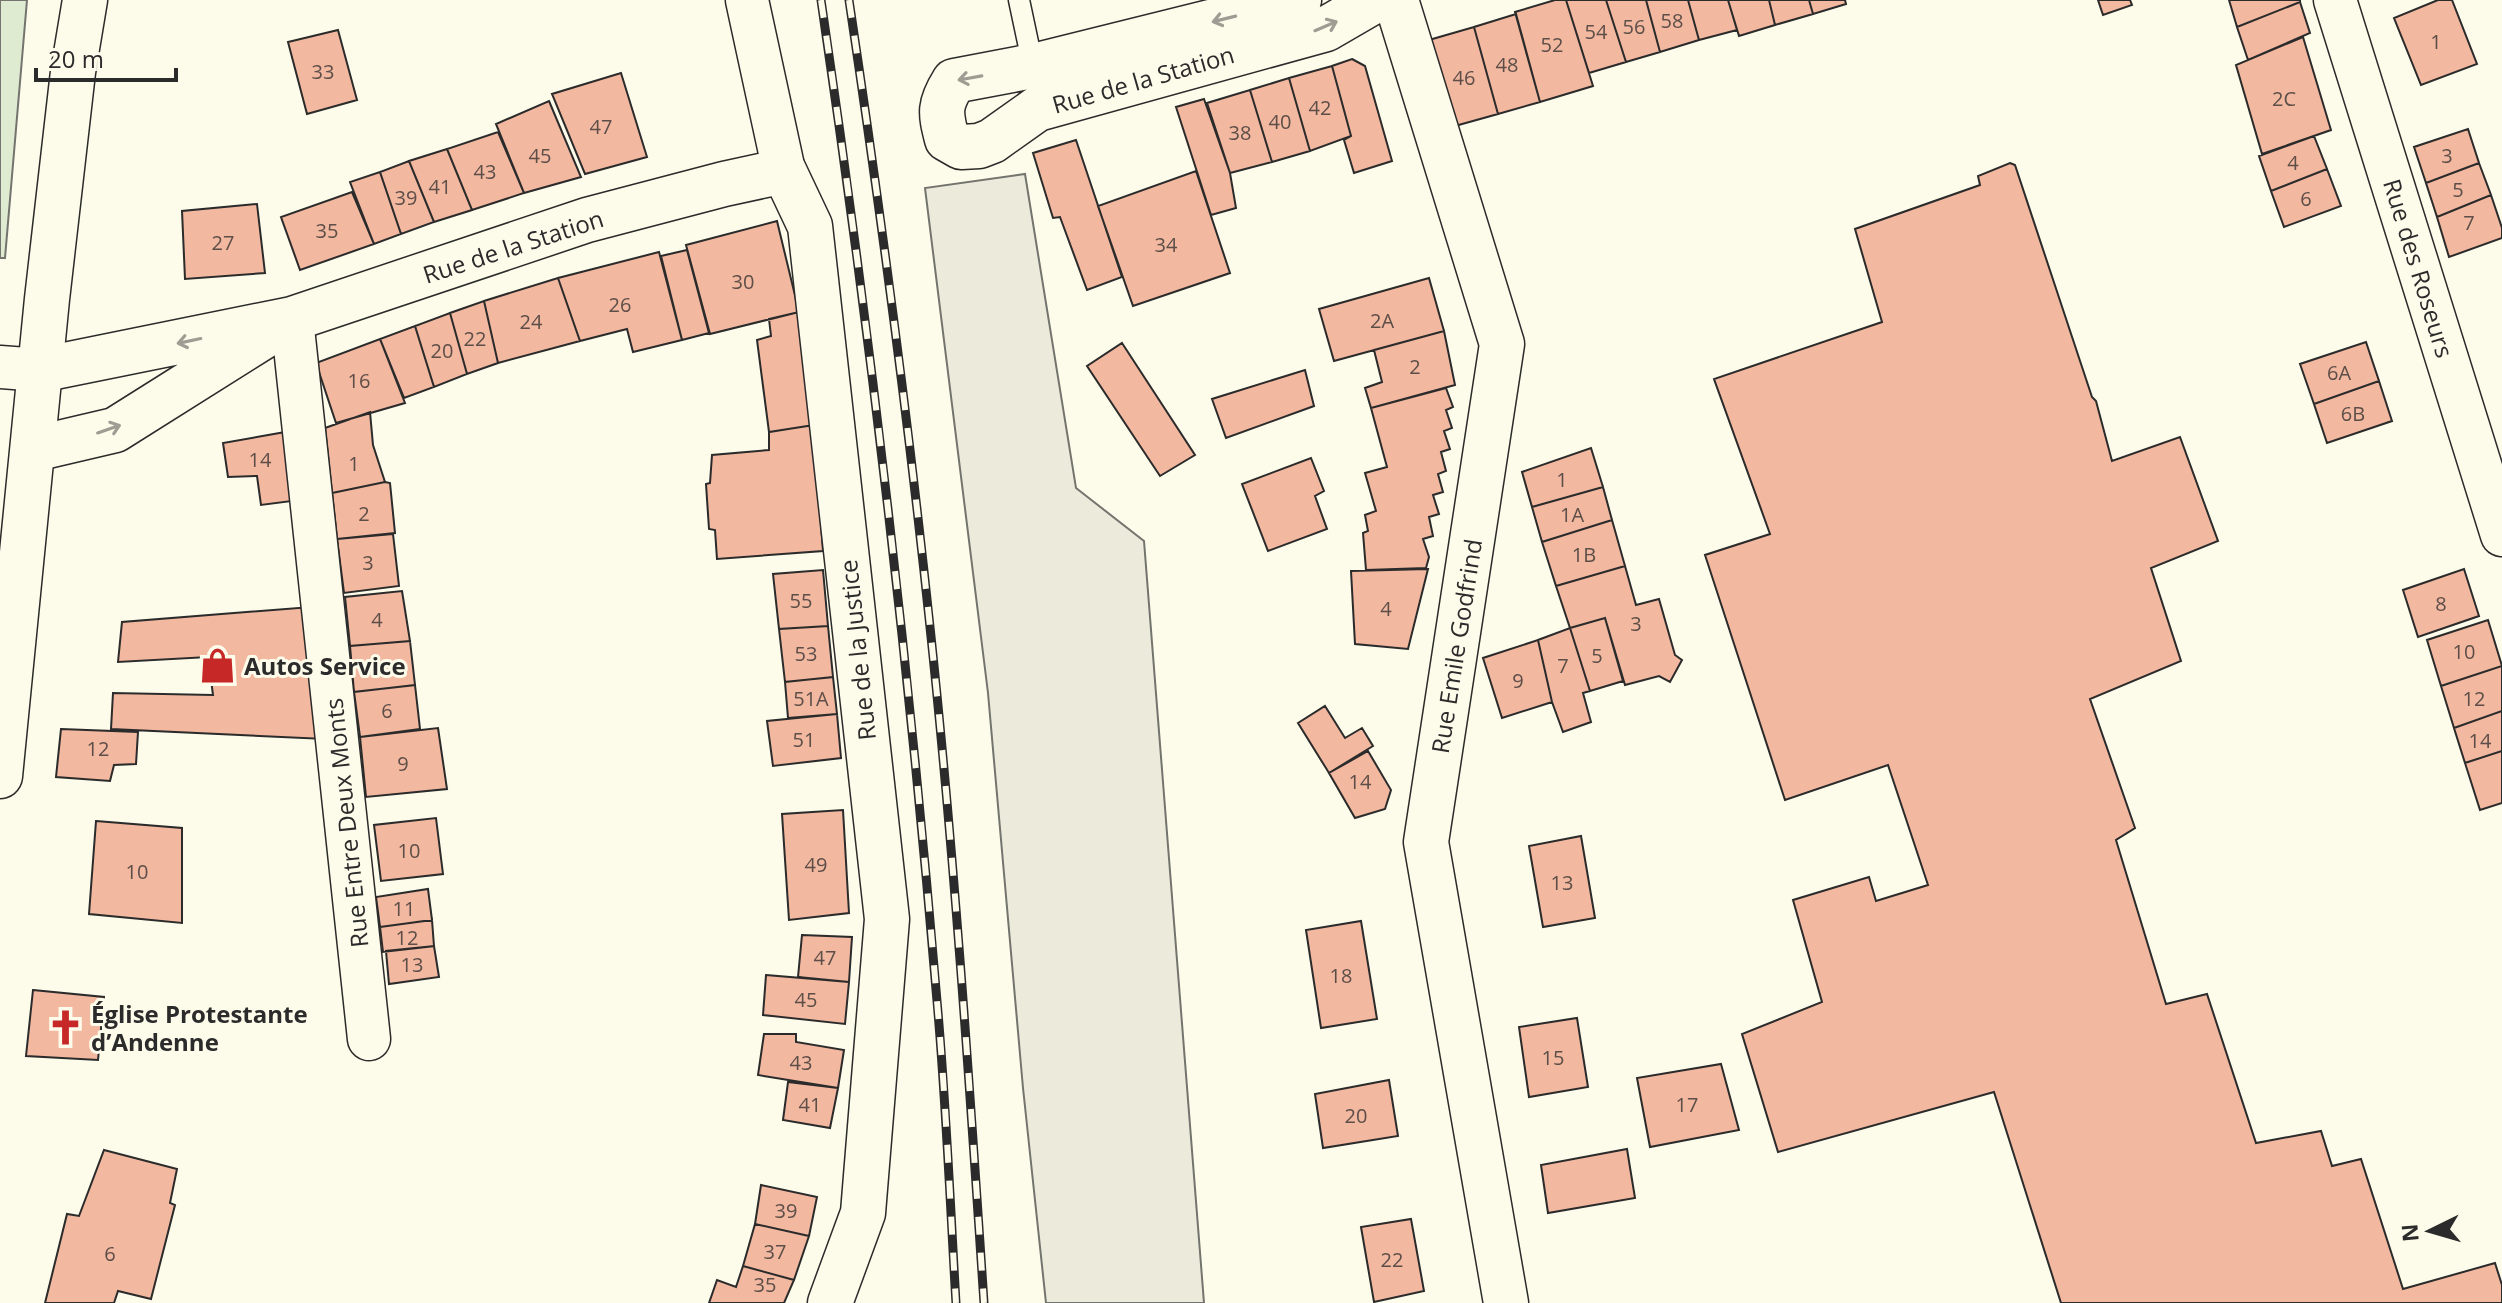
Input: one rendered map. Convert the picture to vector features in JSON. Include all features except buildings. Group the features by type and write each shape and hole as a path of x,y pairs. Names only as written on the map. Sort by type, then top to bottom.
{"street":[{"path":"0,776 34,449 20,368 85,0"},
{"name":"Rue de la Justice","path":"747,0 784,171 810,226 887,919 863,1213 830,1303"},
{"name":"Rue de la Station","path":"1299,0 1033,66 954,81 942,99 941,115 947,139 961,147 979,146 992,141 1037,109 1326,29 1376,0"},
{"name":"Rue Emile Godfrind","path":"1396,0 1502,344 1426,842 1506,1303"},
{"name":"Rue des Roseurs","path":"2335,0 2502,535"},
{"name":"Rue de la Station","path":"20,368 292,319 587,220 784,171"},
{"name":"Rue de la Station","path":"34,449 115,430 292,319"},
{"name":"Rue Entre Deux Monts","path":"292,319 369,1039"}],"lane":[{"path":"1019,0 1033,66"}],"green space":[{"path":"0,0 27,0 5,258 0,258"}],"shaded area":[{"path":"1025,174 1076,488 1144,541 1204,1303 1046,1303 1023,1088 988,693 925,188"}],"railway":[{"path":"821,0 872,374 914,750 940,1039 956,1303"},
{"path":"849,0 893,313 939,711 984,1303"}],"place":[{"name":"Autos Service","path":"218,665"},
{"name":"Église Protestante d’Andenne","path":"65,1027"}]}
